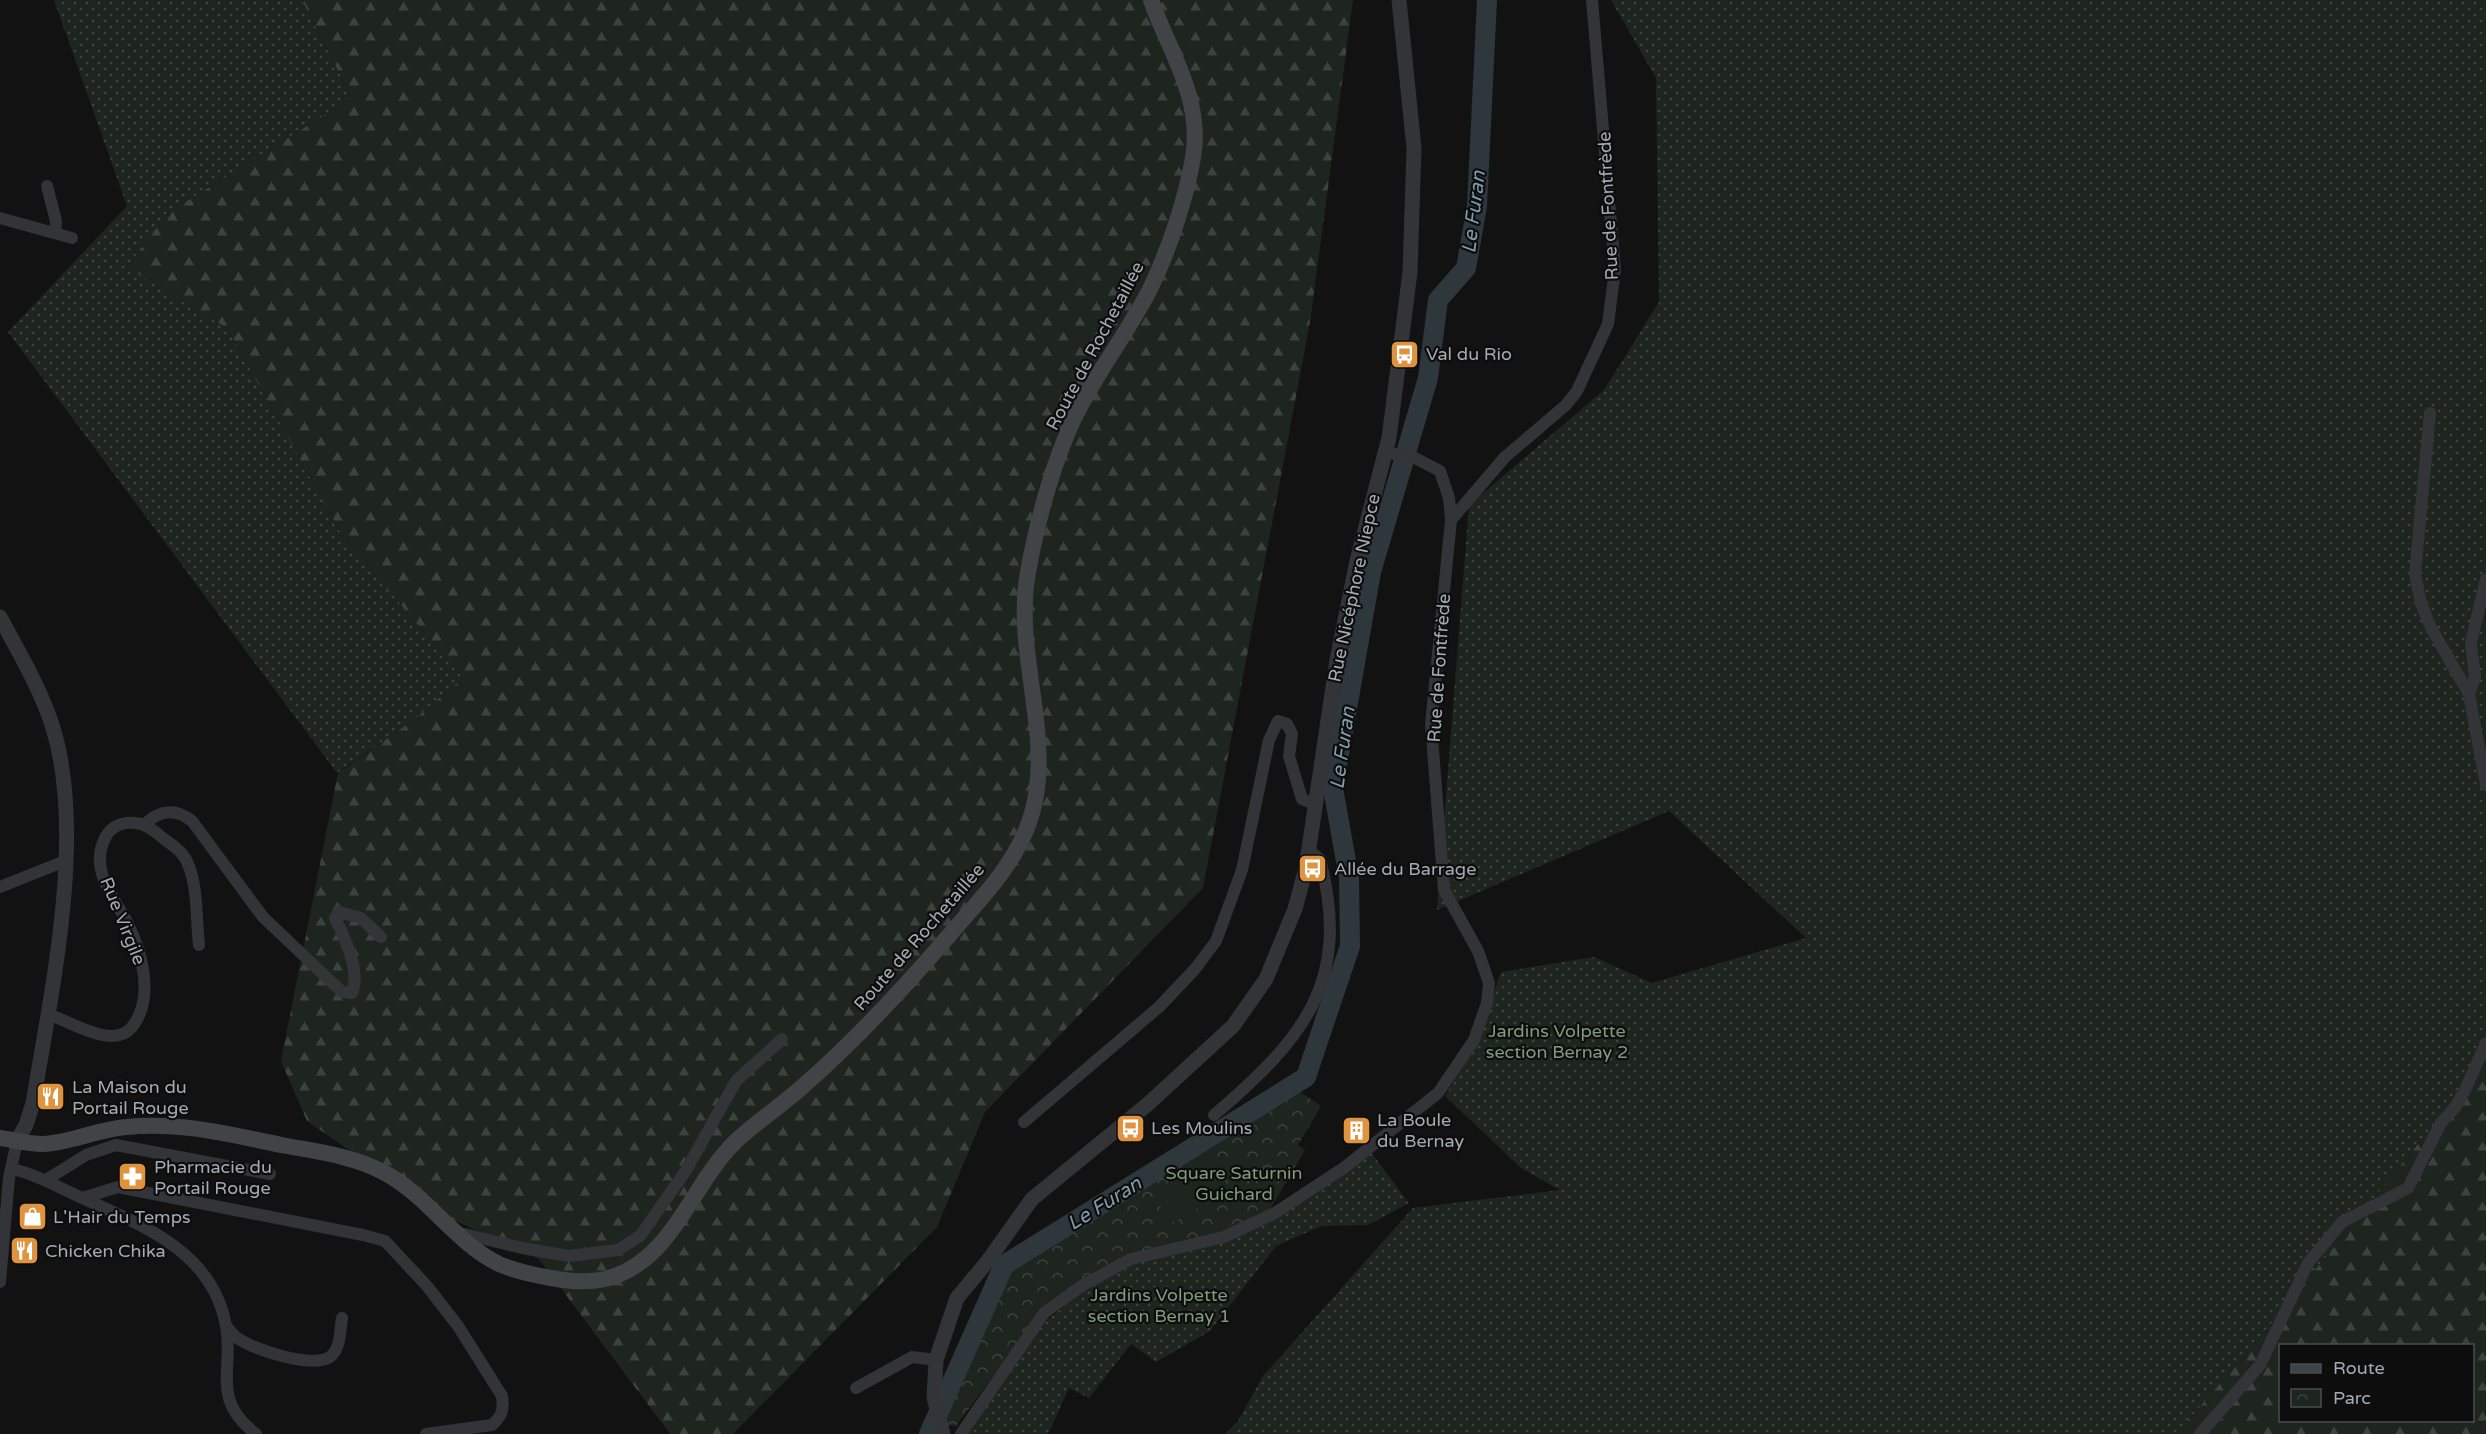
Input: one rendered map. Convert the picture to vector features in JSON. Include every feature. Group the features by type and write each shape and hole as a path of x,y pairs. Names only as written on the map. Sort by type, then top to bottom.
{"main road":[{"name":"Route de Rochetaillée","path":"8,1139 41,1144 105,1129 160,1125 202,1130 348,1158 383,1172 417,1196 456,1232 496,1263 535,1276 567,1282 591,1282 614,1277 638,1265 657,1247 733,1144 804,1086 899,994 997,879 1020,845 1035,806 1040,768 1038,731 1023,625 1024,593 1038,527 1051,480 1071,425 1102,367 1149,291 1175,234 1193,160 1194,122 1184,80 1163,36 1151,0"}],"street":[{"name":"Rue Nicéphore Niepce","path":"943,1433 936,1413 936,1360 957,1298 987,1262 1032,1199 1233,1026 1266,979 1295,909 1308,850 1339,649 1357,561 1389,452 1410,272 1414,181 1410,91 1400,0"},
{"name":"Rue de Fontfrède","path":"961,1434 1044,1313 1083,1285 1131,1259 1224,1237 1275,1213 1345,1167 1438,1093 1474,1040 1487,1003 1488,983 1478,951 1444,890 1431,724 1451,520 1505,457 1566,405 1577,392 1608,324 1615,270 1592,0"},
{"path":"47,186 56,221 56,233"},
{"path":"0,218 72,238"},
{"path":"2430,413 2415,574 2421,603 2431,628 2469,694 2486,785"},
{"path":"1389,452 1415,458 1440,471 1449,498 1451,520"},
{"path":"2469,694 2475,677 2470,643 2486,579"},
{"path":"0,617 34,682 53,727 64,790 65,861 59,933 33,1103 26,1125 8,1139 0,1281"},
{"path":"1024,1122 1159,1007 1195,969 1216,940 1242,870 1269,740 1278,722 1287,724 1292,734 1289,756 1302,799 1314,804"},
{"path":"199,945 188,863 178,849 145,824 153,816 168,811 182,813 192,821 262,916 342,992 352,993 356,984 345,939 335,918 339,912 362,918 381,938"},
{"name":"Rue Virgile","path":"47,1014 95,1034 124,1034 133,1026 145,996 144,975 128,923 110,896 103,879 101,858 105,839 112,828 123,822 145,824"},
{"path":"1214,1115 1249,1085 1290,1041 1321,990 1332,932 1328,891 1320,859 1308,850"},
{"path":"0,887 65,861"},
{"path":"456,1232 522,1248 569,1256 618,1250 640,1236 685,1172 736,1082 782,1039"},
{"path":"2200,1434 2260,1365 2308,1263 2342,1222 2408,1188 2441,1123 2456,1106 2465,1090 2486,1043"},
{"path":"46,1180 86,1155 116,1145 270,1174"},
{"path":"7,1175 46,1180 158,1233 190,1258 212,1287 226,1326 225,1386 233,1409 256,1434"},
{"path":"82,1198 118,1187 385,1241 427,1286 458,1326 502,1396 504,1407 500,1418 492,1425 426,1434"},
{"path":"226,1326 236,1337 274,1354 315,1362 330,1357 338,1346 342,1317"},
{"path":"856,1388 912,1357 936,1360"}],"green space":[{"path":"54,0 302,0 352,98 168,213 127,267 228,329 342,535 463,678 412,721 337,773 8,332 127,206"},
{"path":"302,0 1353,0 1310,322 1203,888 985,1112 937,1227 733,1434 670,1434 539,1259 443,1215 307,1121 281,1061 338,773 412,721 463,678 342,535 228,329 127,267 168,213 352,98"},
{"name":"Jardins Volpette section Bernay 2","path":"1611,0 2486,0 2486,1061 2252,1347 2176,1434 1225,1434 1238,1421 1263,1376 1413,1208 1560,1190 1521,1168 1445,1096 1479,1037 1501,972 1594,957 1652,983 1806,938 1669,811 1437,910 1469,505 1604,390 1659,302 1656,78"},
{"path":"2486,1061 2486,1434 2176,1434 2252,1347"},
{"name":"Square Saturnin Guichard","path":"1296,1089 1321,1106 1298,1145 1305,1150 1268,1213 1233,1230 1173,1244 1040,1313 956,1426 948,1425 945,1419 992,1302 998,1295 1012,1265 1216,1145 1251,1115"},
{"name":"Jardins Volpette section Bernay 1","path":"1370,1151 1409,1203 1368,1225 1321,1226 1276,1246 1210,1331 1156,1362 1131,1344 1089,1398 1069,1388 1048,1434 966,1434 990,1395 1047,1320 1083,1291 1135,1261 1241,1235 1310,1197"},
{"path":"1211,1161 1228,1190 1171,1224 1154,1195"}],"waterway":[{"name":"Le Furan","path":"929,1434 1004,1265 1306,1077 1350,946 1349,878 1333,788 1371,572 1428,378 1438,300 1466,268 1477,206 1487,0"}],"place":[{"name":"Val du Rio","path":"1405,354"},
{"name":"Allée du Barrage","path":"1313,869"},
{"name":"La Maison du Portail Rouge","path":"51,1097"},
{"name":"Les Moulins","path":"1130,1128"},
{"name":"La Boule du Bernay","path":"1356,1130"},
{"name":"Pharmacie du Portail Rouge","path":"133,1177"},
{"name":"L'Hair du Temps","path":"32,1217"},
{"name":"Chicken Chika","path":"24,1251"}]}
